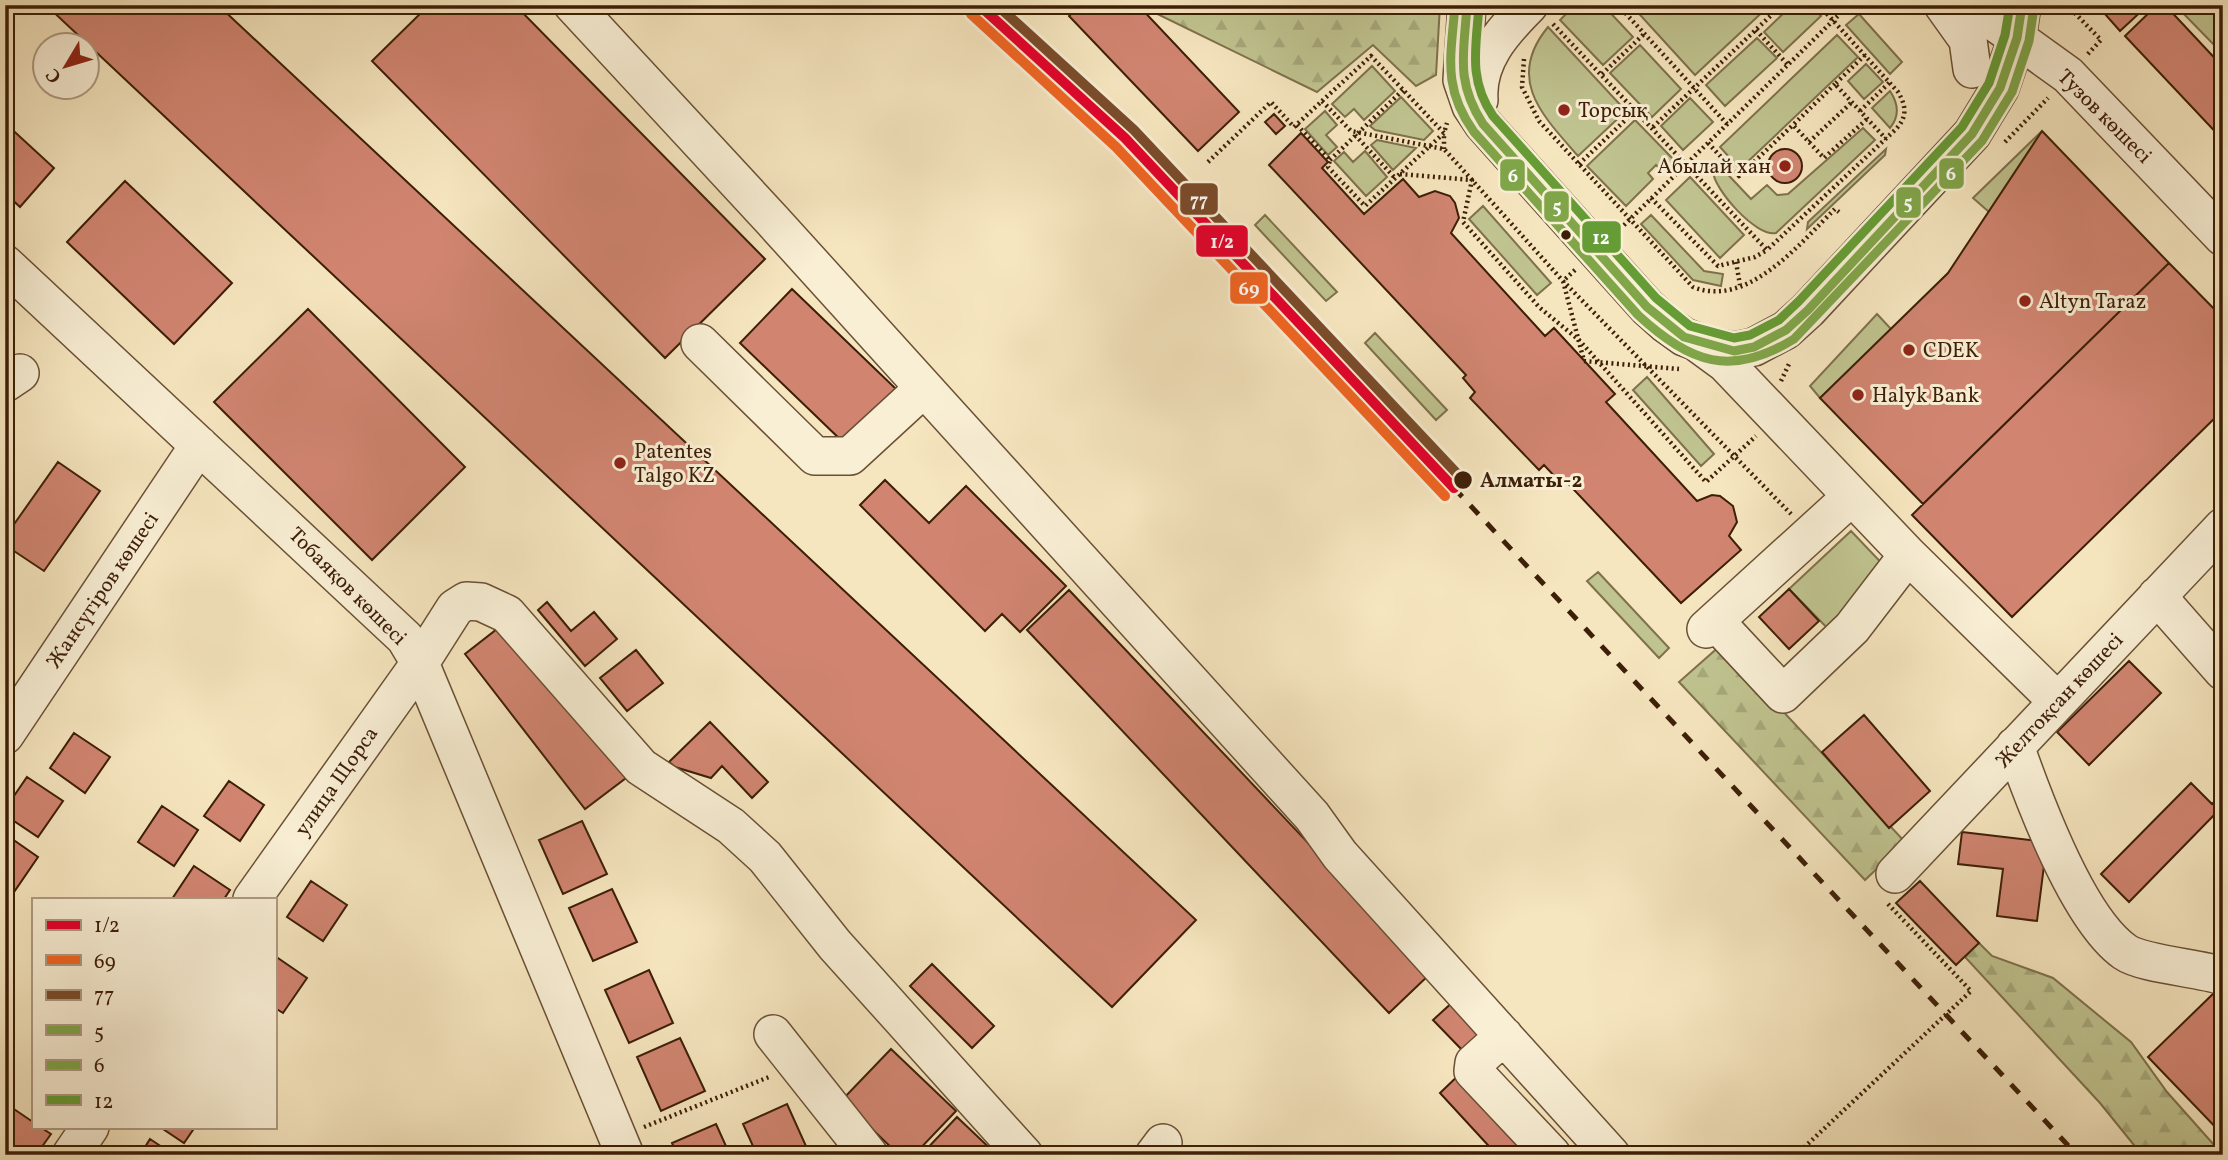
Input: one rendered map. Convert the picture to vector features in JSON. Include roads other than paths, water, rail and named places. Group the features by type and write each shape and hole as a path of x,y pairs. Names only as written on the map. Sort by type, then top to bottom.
{"street":[{"path":"573,5 924,387 1312,816 1340,855 1504,1035 1599,1151"},
{"path":"1466,5 1462,80 1471,106 1489,131 1689,355 1725,363 1851,498 2057,701"},
{"path":"1943,5 1968,40 1972,69"},
{"name":"Тузов көшесі","path":"1979,5 1993,21 2019,22 2223,237"},
{"path":"1689,355 1754,347 1786,330 1808,310 1972,134 2000,88 2019,22"},
{"path":"1489,131 1478,98 1484,62 1528,26"},
{"name":"Тобаяқов көшесі","path":"5,264 405,638 420,663 621,1147"},
{"path":"700,343 815,456 850,456 924,387"},
{"name":"Жансүгіров көшесі","path":"5,735 199,445"},
{"path":"1851,498 1710,625 1783,694 1852,628 1908,555"},
{"name":"Желтоқсан көшесі","path":"1895,874 2223,527"},
{"path":"2157,596 2223,671"},
{"name":"улица Щорса","path":"253,898 420,663 455,608 466,601 481,602 507,614 640,767 731,826 765,857 835,945 1024,1155"},
{"path":"2015,746 2035,803 2081,896 2104,931 2126,953 2223,976"},
{"path":"773,1034 869,1155"},
{"path":"1504,1035 1474,1063 1473,1072 1552,1155"},
{"path":"71,1155 89,1128"}],"railway":[{"path":"1064,5 1067,8"},
{"path":"1454,488 2077,1155"}],"place":[{"name":"Торсық","path":"1564,110"},
{"name":"Абылай хан","path":"1785,166"},
{"name":"Altyn Taraz","path":"2025,301"},
{"name":"CDEK","path":"1909,350"},
{"name":"Halyk Bank","path":"1858,395"},
{"name":"Patentes Talgo KZ","path":"620,463"},
{"name":"Алматы-2","path":"1463,480"}]}
